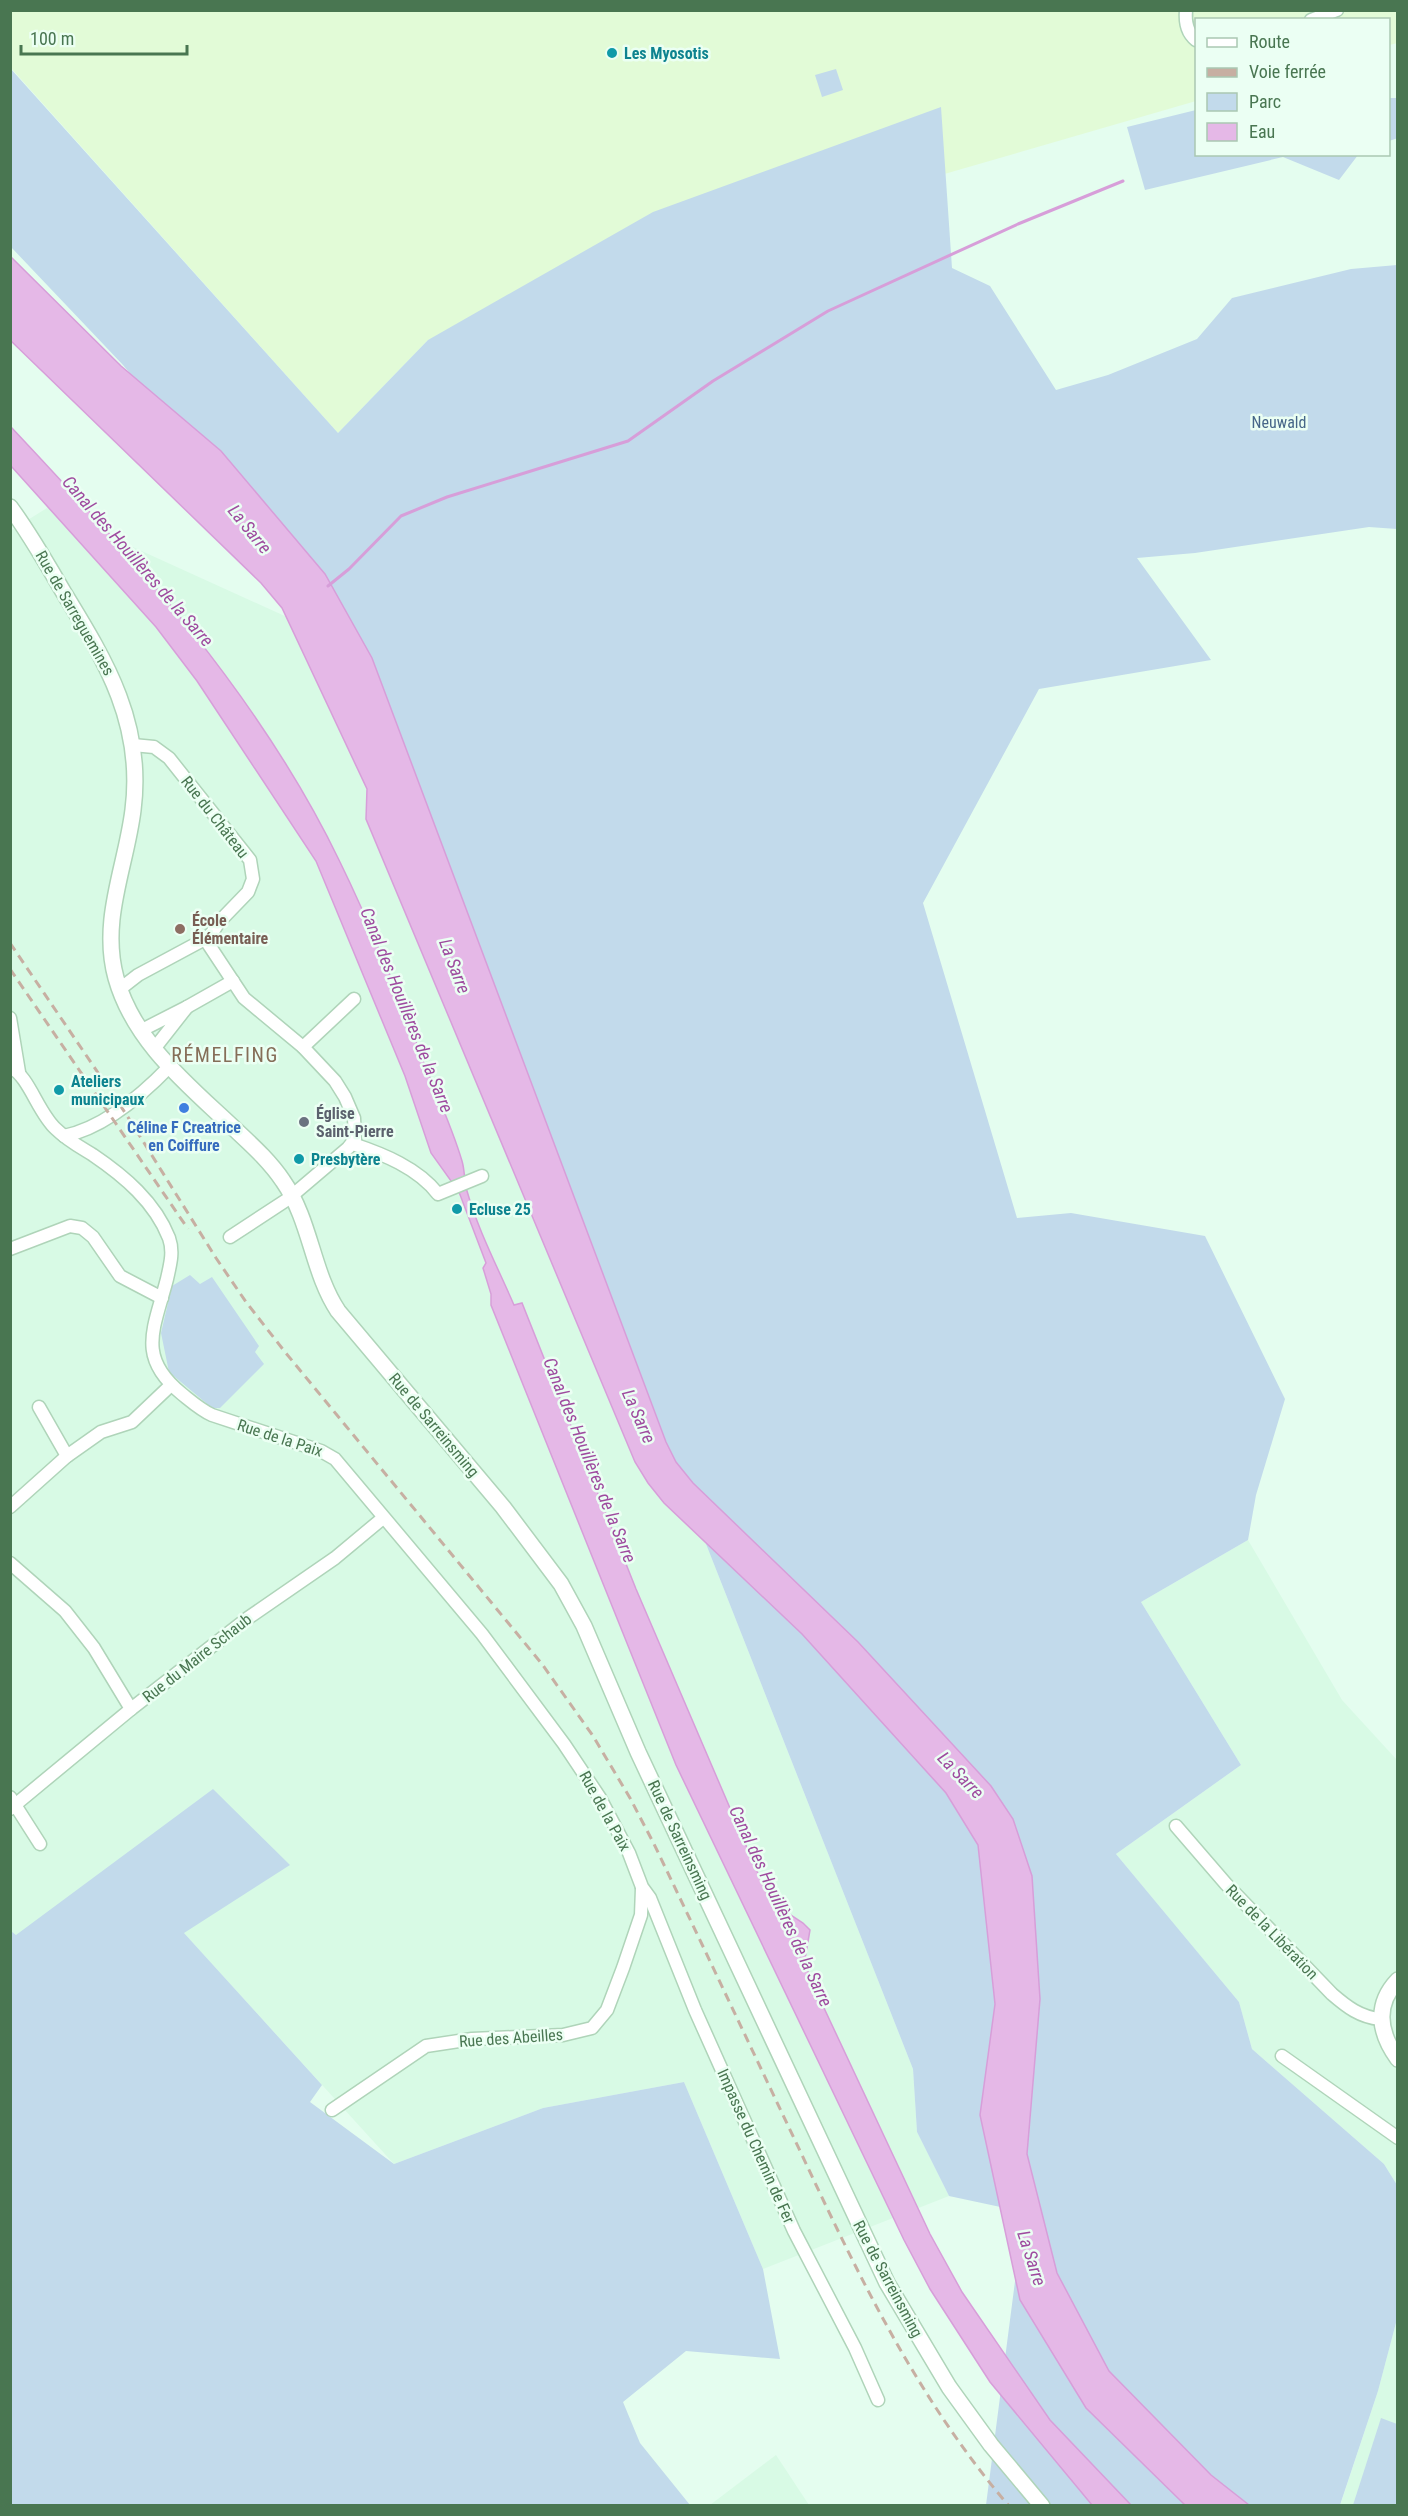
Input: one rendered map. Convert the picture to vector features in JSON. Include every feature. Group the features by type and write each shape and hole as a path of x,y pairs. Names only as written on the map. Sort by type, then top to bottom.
{"street":[{"path":"1186,10 1185,19 1191,36 1195,39"},
{"path":"1316,18 1336,10"},
{"name":"Rue de Sarreguemines","path":"10,507 104,659 121,699 133,745 135,776 133,812 111,918 112,957 120,989 140,1031 154,1049 270,1164 292,1194"},
{"name":"Rue du Château","path":"120,989 138,975 205,939 248,892 253,879 250,860 165,753 154,747 133,745"},
{"path":"205,939 244,998 303,1047 335,1081 354,1118 355,1139 353,1144 292,1194 231,1237"},
{"path":"140,1031 187,1008 233,981"},
{"path":"303,1047 354,999"},
{"path":"154,1049 187,1008"},
{"path":"10,1018 15,1070"},
{"path":"64,1136 95,1125 141,1094 170,1066"},
{"name":"Rue de la Paix","path":"15,1070 43,1114 64,1136 116,1171 134,1187 166,1232 172,1247 172,1256 154,1330 153,1355 157,1368 171,1385 201,1410 328,1453 356,1482 383,1518 482,1634 579,1765 619,1832 642,1887"},
{"path":"82,1148 95,1125"},
{"path":"353,1144 398,1162 442,1192 478,1178"},
{"name":"Rue de Sarreinsming","path":"292,1194 303,1218 327,1290 338,1311 529,1539 573,1604 638,1752 887,2283 949,2387 998,2454 1042,2505"},
{"path":"10,1249 70,1226 82,1228 93,1237 120,1276 162,1298"},
{"path":"10,1507 67,1456 101,1432 132,1422 171,1385"},
{"path":"39,1407 67,1456"},
{"name":"Rue du Maire Schaub","path":"12,1804 248,1618 335,1558 383,1518"},
{"path":"10,1563 65,1611 94,1648 131,1709"},
{"path":"12,1804 40,1844"},
{"name":"Rue de la Libération","path":"1176,1826 1226,1884 1332,1994 1348,2009 1367,2018 1380,2019"},
{"name":"Rue des Abeilles","path":"332,2110 426,2046 472,2038 563,2036 592,2028 607,2010 637,1930 643,1901 642,1887"},
{"name":"Impasse du Chemin de Fer","path":"642,1887 650,1898 695,2010 794,2232 855,2348 879,2400"},
{"path":"1396,1981 1384,1999 1380,2019 1382,2032 1398,2059"},
{"path":"1282,2056 1398,2138"}],"shaded area":[{"path":"1397,10 1398,43 1390,45 1390,18 1195,18 1195,101 934,177 428,340 338,433 11,68 10,11"},
{"path":"47,508 364,652 624,1336 913,2069 917,2132 949,2196 763,2269 684,2082 543,2108 394,2164 183,1932 16,1935 11,1931 10,531"},
{"path":"1248,1540 1342,1700 1397,1760 1397,2185 1384,2164 1252,2049 1239,2002 1116,1854 1241,1765 1141,1602"},
{"path":"1397,2319 1397,2505 1340,2506 1378,2391"},
{"path":"776,2455 809,2505 710,2505"}],"green space":[{"name":"Neuwald","path":"10,68 338,433 428,340 653,212 941,107 952,268 990,286 1056,390 1108,375 1197,339 1232,298 1351,269 1397,265 1397,529 1369,527 1195,553 1137,558 1211,660 1039,689 923,903 1017,1218 1071,1213 1205,1236 1285,1399 1256,1495 1248,1540 1141,1602 1241,1765 1116,1854 1239,2002 1252,2049 1384,2164 1397,2185 1397,2319 1378,2391 1340,2505 986,2505 1024,2212 949,2196 917,2132 913,2069 624,1336 364,652 123,365 11,247"},
{"path":"836,69 843,90 822,97 815,75"},
{"path":"1390,98 1397,98 1398,138 1390,141"},
{"path":"1195,110 1195,156 1357,156 1339,180 1283,157 1145,190 1127,127"},
{"path":"190,1275 200,1284 212,1277 259,1346 255,1352 264,1364 220,1408 212,1408 169,1372 161,1333 172,1286"},
{"path":"213,1789 290,1865 184,1933 322,2085 310,2102 394,2164 543,2108 684,2082 763,2269 780,2359 686,2351 623,2402 640,2443 690,2505 11,2505 11,1931 16,1935"},
{"path":"1381,2418 1397,2424 1397,2505 1353,2505"}],"water":[{"name":"La Sarre","path":"10,256 121,366 221,451 325,574 372,658 666,1442 676,1462 693,1483 858,1642 991,1786 1013,1819 1032,1876 1040,1999 1027,2154 1057,2273 1109,2371 1211,2475 1249,2505 1185,2505 1086,2408 1020,2300 980,2115 995,2004 978,1845 946,1793 802,1634 664,1503 635,1462 366,819 367,789 282,608 261,583 11,341"},
{"path":"11,427 103,527 192,631 272,742 307,800 351,884 373,934 454,1136 463,1165 467,1191 482,1234 514,1305 522,1303 636,1589 763,1885 777,1906 810,1930 805,1959 809,1976 930,2234 962,2292 1050,2420 1131,2505 1092,2505 990,2382 930,2289 904,2240 676,1765 491,1305 491,1294 483,1268 486,1263 459,1192 431,1153 405,1076 316,861 197,681 156,627 11,466"}],"waterway":[{"path":"328,586 349,569 401,516 447,497 628,441 713,381 828,311 1018,224 1123,181"}],"railway":[{"path":"10,943 126,1114 246,1302 542,1664 593,1736 654,1844 869,2293 919,2381 947,2424 1009,2506"},
{"path":"10,969 188,1229"}],"place":[{"name":"Les Myosotis","path":"612,53"},
{"name":"École Élémentaire","path":"180,929"},
{"name":"Ateliers municipaux","path":"59,1090"},
{"name":"Céline F Creatrice en Coiffure","path":"184,1108"},
{"name":"Église Saint-Pierre","path":"304,1122"},
{"name":"Presbytère","path":"299,1159"},
{"name":"Ecluse 25","path":"457,1209"}],"district":[{"name":"RÉMELFING","path":"225,1055"}],"water label":[{"name":"Canal des Houillères de la Sarre","path":"138,561"},
{"name":"Canal des Houillères de la Sarre","path":"407,1010"},
{"name":"Canal des Houillères de la Sarre","path":"590,1460"},
{"name":"Canal des Houillères de la Sarre","path":"781,1906"}]}
